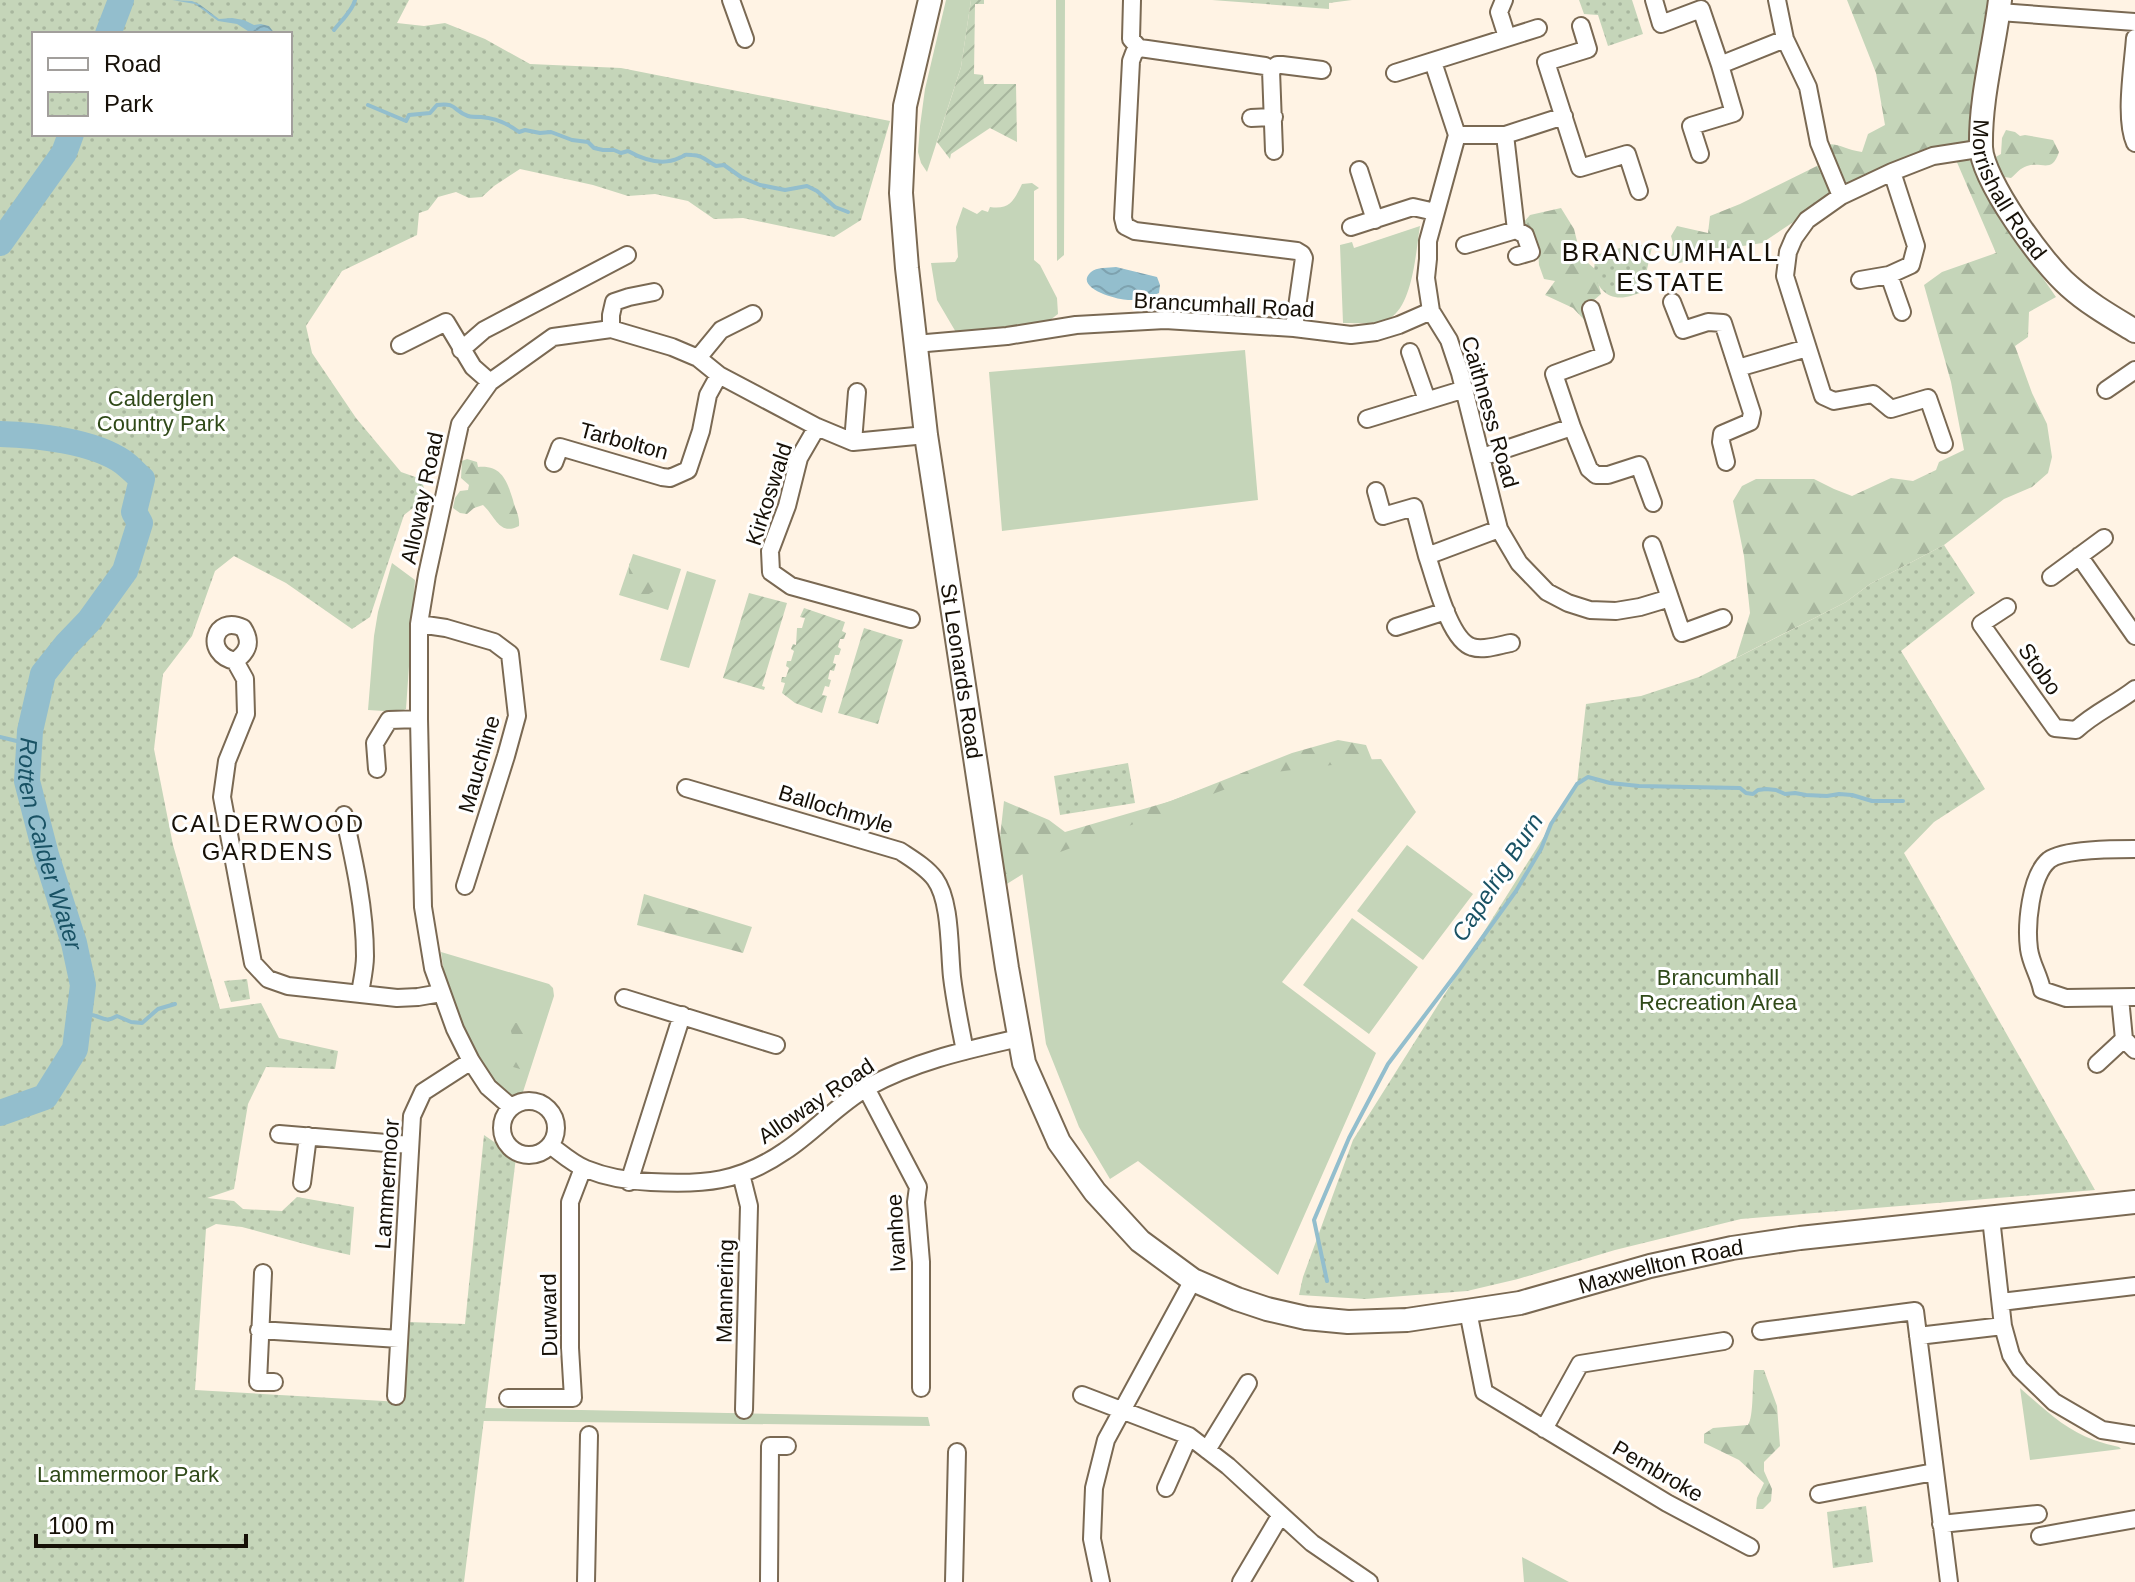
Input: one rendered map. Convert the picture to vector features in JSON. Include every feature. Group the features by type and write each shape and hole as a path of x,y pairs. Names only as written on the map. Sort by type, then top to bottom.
{"street":[{"path":"731,0 745,39"},
{"name":"St Leonards Road","path":"930,0 905,106 901,181 907,268 926,435 994,892 1024,1063 1059,1142 1095,1192 1140,1241 1193,1280"},
{"path":"1132,0 1131,39 1139,48 1265,66 1271,70"},
{"path":"1504,0 1499,12 1507,37"},
{"path":"1654,0 1661,24 1701,9 1720,65 1734,113 1691,126 1700,154"},
{"path":"1777,0 1785,39 1808,87 1819,143 1841,196"},
{"path":"1999,6 2135,22"},
{"name":"Morrishall Road","path":"1999,6 1982,114 1981,151 1991,180 2046,262 2063,281 2090,303 2135,331"},
{"path":"1581,26 1588,49 1546,62 1580,168 1627,154 1639,191"},
{"path":"1395,73 1538,28"},
{"path":"2135,38 2130,118 2135,143"},
{"path":"1720,65 1785,39"},
{"path":"1139,48 1131,61 1125,226 1135,231 1302,254 1304,258 1294,328"},
{"path":"1433,62 1457,135 1505,135 1564,116"},
{"path":"1271,70 1277,65 1322,70"},
{"path":"1271,70 1274,151"},
{"path":"1251,118 1274,117"},
{"name":"Caithness Road","path":"1457,135 1428,241 1426,278 1431,311 1449,340 1465,389 1499,529 1519,563 1531,576 1547,592 1568,603 1590,610 1616,611 1670,598"},
{"path":"1505,135 1516,230"},
{"path":"1944,444 1928,398 1891,409 1873,394 1834,401 1823,396 1785,276 1788,252 1807,220 1841,196 1933,156 1981,151"},
{"path":"1359,170 1375,220"},
{"path":"1860,280 1889,275 1911,265 1916,246 1892,172"},
{"path":"1351,227 1413,207 1435,212"},
{"path":"1465,245 1516,230 1525,235 1531,252 1517,256"},
{"path":"461,350 484,330 627,255"},
{"path":"1889,275 1902,312"},
{"path":"611,329 614,302 654,292"},
{"path":"1672,302 1683,330 1708,322 1723,323 1752,418 1743,426 1722,434 1726,462"},
{"path":"1591,309 1605,355 1554,374 1589,469 1596,475 1604,475 1639,465 1653,503"},
{"name":"Brancumhall Road","path":"915,344 1007,336 1076,325 1165,320 1351,335 1376,332 1431,311"},
{"path":"698,358 721,330 753,314"},
{"path":"400,345 446,322 473,367 490,382"},
{"name":"Alloway Road","path":"511,1107 488,1087 455,1029 433,968 423,907 419,624 460,424 490,382 553,337 611,329 698,358 719,375 817,427 853,442 926,435"},
{"path":"1738,368 1807,348"},
{"path":"1410,352 1427,400"},
{"path":"2106,390 2135,370"},
{"name":"Tarbolton","path":"554,463 560,447 662,477 670,478 688,470 701,431 708,395 719,375"},
{"path":"1367,419 1465,389"},
{"path":"853,442 857,392"},
{"name":"Kirkoswald","path":"817,427 799,458 787,506 770,551 771,572 791,586 911,619"},
{"path":"1482,457 1572,427"},
{"path":"1376,491 1383,516 1414,507 1446,611 1460,638 1471,647 1482,649 1511,643"},
{"path":"1427,556 1499,529"},
{"path":"2051,577 2104,538"},
{"path":"1652,545 1682,633 1723,618"},
{"path":"2079,556 2135,636"},
{"name":"Stobo","path":"2007,607 1981,624 2055,728 2076,730 2135,689"},
{"path":"1396,627 1446,611"},
{"name":"Mauchline","path":"419,624 446,628 494,642 510,654 517,716 465,886"},
{"path":"235,661 245,679 246,714 227,761 222,797 253,963 268,979 288,986 397,998 441,993"},
{"path":"377,769 375,743 389,720 419,719"},
{"name":"Ballochmyle","path":"686,788 900,851 925,869 936,880 942,896 965,1051"},
{"path":"344,815 363,926 365,958 360,993"},
{"path":"2097,1064 2130,1044 2127,997 2066,998 2042,990 2028,947 2030,903 2034,884 2049,860 2065,854 2135,849"},
{"path":"624,998 776,1045"},
{"path":"629,1182 682,1015"},
{"name":"Alloway Road","path":"550,1145 583,1168 629,1182 697,1184 741,1174 787,1150 866,1088 907,1069 1019,1038"},
{"name":"Lammermoor","path":"396,1396 412,1116 423,1092 471,1061"},
{"name":"Ivanhoe","path":"866,1088 918,1187 921,1388"},
{"path":"526,1101 544,1105 550,1111 556,1128 550,1145 537,1154 514,1152 501,1131 505,1114 511,1107 526,1101"},
{"path":"279,1134 410,1145"},
{"path":"302,1183 308,1136"},
{"name":"Durward","path":"508,1398 573,1398 570,1202 583,1168"},
{"name":"Mannering","path":"741,1174 749,1206 744,1410"},
{"name":"Maxwellton Road","path":"1193,1280 1237,1299 1306,1318 1348,1322 1407,1320 1520,1303 1650,1266 1728,1249 1800,1238 2135,1202"},
{"path":"1991,1218 2003,1326 2011,1355 2020,1369 2054,1402 2102,1430 2135,1435"},
{"path":"263,1273 258,1382 274,1382"},
{"path":"1101,1582 1092,1539 1094,1488 1106,1440 1193,1280"},
{"path":"2001,1302 2135,1286"},
{"name":"Pembroke","path":"1468,1311 1484,1392 1667,1503 1750,1547"},
{"path":"1761,1331 1915,1311 1949,1582"},
{"path":"1918,1336 2003,1326"},
{"path":"259,1330 399,1339"},
{"path":"1544,1429 1580,1364 1724,1341"},
{"path":"1207,1450 1248,1383"},
{"path":"1082,1395 1189,1436 1228,1466 1312,1543 1369,1582"},
{"path":"586,1582 589,1435"},
{"path":"1166,1488 1189,1436"},
{"path":"769,1582 770,1446 787,1446"},
{"path":"954,1582 957,1452"},
{"path":"1819,1494 1934,1472"},
{"path":"1941,1524 2038,1514"},
{"path":"1241,1582 1280,1516"},
{"path":"2040,1536 2135,1519"}],"green space":[{"name":"Calderglen Country Park","path":"0,0 409,0 397,23 424,26 445,23 485,39 530,64 621,68 890,121 861,220 834,237 743,218 714,219 688,201 655,194 628,196 520,169 482,197 469,198 456,192 438,197 428,210 419,213 417,235 342,271 306,326 312,353 356,418 401,472 421,479 427,497 404,515 370,617 352,629 286,583 234,556 215,571 192,636 163,674 154,749 173,845 220,1009 261,1003 279,1038 338,1051 335,1069 266,1067 248,1104 234,1189 207,1198 234,1201 243,1209 282,1211 297,1197 354,1207 350,1255 242,1227 216,1224 206,1229 195,1390 401,1402 408,1322 465,1324 484,1135 516,1157 464,1582 0,1582"},
{"path":"946,0 971,0 961,67 927,172 918,152 920,126 925,89"},
{"path":"971,0 984,0 984,4 975,4 974,74 983,75 984,84 1016,84 1017,142 990,128 951,154 950,159 937,142 961,67"},
{"path":"1056,0 1065,0 1064,255 1057,261"},
{"path":"1212,0 1352,0 1329,3 1329,9"},
{"path":"1579,0 1632,0 1643,34 1608,46 1598,15 1584,14"},
{"path":"1847,0 2000,0 1978,149 1852,191 1822,145 1862,152 1868,134 1885,125 1876,73"},
{"path":"2006,130 2020,136 2053,140 2059,152 2056,159 2050,165 2025,167 2011,178 1998,176 1992,159 2001,154"},
{"path":"1956,160 1972,161 1992,204 2056,297 2029,312 2028,337 2015,346 2047,424 2052,457 2048,473 2032,487 2004,499 1944,545 1870,584 1846,602 1736,658 1750,613 1744,556 1733,501 1742,486 1756,479 1814,479 1852,496 1891,478 1913,481 1936,470 1939,462 1964,450 1951,382 1924,285 1942,272 1996,253"},
{"path":"1827,161 1829,194 1826,205 1807,213 1762,243 1724,249 1680,263 1671,260 1671,236 1677,226 1708,233 1710,216"},
{"path":"1032,183 1039,188 1034,191 1034,260 1040,265 1057,298 1058,314 1050,320 957,334 937,300 931,263 955,262 958,257 956,227 963,207 977,214 982,210 988,212 990,207 1007,205 1022,184"},
{"path":"1561,208 1574,229 1581,257 1595,269 1601,294 1593,301 1591,327 1573,308 1545,295 1555,281 1544,279 1538,249 1526,240 1524,222 1530,215"},
{"path":"1420,226 1409,287 1400,309 1382,321 1343,323 1340,245 1352,242 1354,248"},
{"path":"1634,244 1652,247 1642,292 1622,297 1609,295 1596,279 1596,259 1599,254"},
{"path":"1245,350 1258,500 1002,531 989,372"},
{"path":"462,461 477,462 478,467 493,469 506,481 519,526 502,527 483,505 467,514 453,508 460,491 468,490 469,485 461,478"},
{"name":"Brancumhall Recreation Area","path":"1944,545 1975,593 1901,651 1985,789 1934,822 1904,853 2095,1190 1741,1219 1467,1291 1365,1299 1299,1295 1353,1140 1577,784 1586,704 1641,696 1699,677 1846,602 1870,584"},
{"path":"633,554 681,569 668,610 619,595"},
{"path":"638,556 656,563 659,569 656,590 640,599 632,591 636,585 629,573 629,564"},
{"path":"392,563 415,580 406,709 399,712 368,710 374,636"},
{"path":"687,571 716,580 689,668 660,660"},
{"path":"749,593 787,603 762,686 764,690 723,678"},
{"path":"804,608 845,622 842,631 846,633 838,647 841,649 839,655 835,655 834,671 830,670 829,687 825,686 822,695 827,696 822,713 795,703 782,693 785,683 781,682 782,677 786,677 789,668 787,661 791,661 794,651 791,649 793,644 796,645 797,628 802,628 805,618 800,617"},
{"path":"864,628 903,640 878,724 838,713"},
{"path":"1338,740 1366,745 1372,760 1268,773 1055,854 994,892 1004,801 1049,820 1065,832 1171,801 1292,753"},
{"path":"1381,759 1416,812 1282,982 1376,1053 1278,1275 1138,1161 1110,1179 1079,1127 1046,1044 1020,857 1273,763"},
{"path":"1128,763 1135,803 1060,815 1054,776"},
{"path":"1407,845 1473,894 1423,960 1357,911"},
{"path":"644,894 752,927 743,953 637,925"},
{"path":"1352,918 1418,967 1369,1034 1303,985"},
{"path":"441,952 549,984 553,988 554,996 522,1095 510,1097 472,1049 455,1012"},
{"path":"247,979 250,999 231,1002 224,981"},
{"path":"513,1023 518,1023 528,1035 526,1043 529,1053 520,1069 513,1067 509,1059 508,1048 515,1045 510,1028"},
{"path":"1754,1370 1764,1370 1777,1406 1780,1446 1764,1462 1764,1471 1772,1489 1771,1501 1763,1509 1756,1509 1764,1483 1739,1460 1704,1443 1704,1434 1713,1428 1748,1425"},
{"path":"2020,1388 2073,1430 2121,1449 2030,1460"},
{"path":"485,1408 928,1417 930,1426 483,1421"},
{"path":"1866,1506 1873,1562 1833,1568 1827,1512"},
{"path":"1522,1557 1569,1582 1524,1582"}],"water":[{"path":"172,0 192,1 219,19 232,18 261,24 269,26 274,32 249,32 237,24 218,21 195,4"},
{"path":"1116,267 1157,277 1159,293 1128,300 1099,292 1088,283 1087,278 1093,270"}],"waterway":[{"name":"Rotten Calder Water","path":"109,32 121,0"},
{"path":"334,30 355,0"},
{"path":"368,105 406,121 409,115 430,113 437,105 448,105 468,116 501,122 519,132 551,132 588,142 594,148 621,153 628,151 653,161 666,162 685,155 696,155 716,166 724,165 760,185 785,190 807,186 835,207 848,212"},
{"name":"Rotten Calder Water","path":"0,243 64,153 70,136"},
{"name":"Rotten Calder Water","path":"0,434 47,438 96,449 123,462 142,479 134,512 140,523 125,571 89,621 43,674 30,731 27,781 74,943 83,985 75,1049 45,1097 0,1113"},
{"path":"0,737 29,744"},
{"name":"Capelrig Burn","path":"1327,1281 1314,1220 1349,1138 1388,1064 1516,891 1541,849 1551,824 1577,784 1588,777 1639,786 1740,788 1753,794 1766,789 1785,794 1839,794 1872,801 1903,801"},
{"path":"79,1016 92,1015 104,1019 117,1016 142,1023 158,1009 175,1004"}],"district":[{"name":"BRANCUMHALL ESTATE","path":"1671,267"},
{"name":"CALDERWOOD GARDENS","path":"268,837"}],"park label":[{"name":"Lammermoor Park","path":"128,1474"}]}
